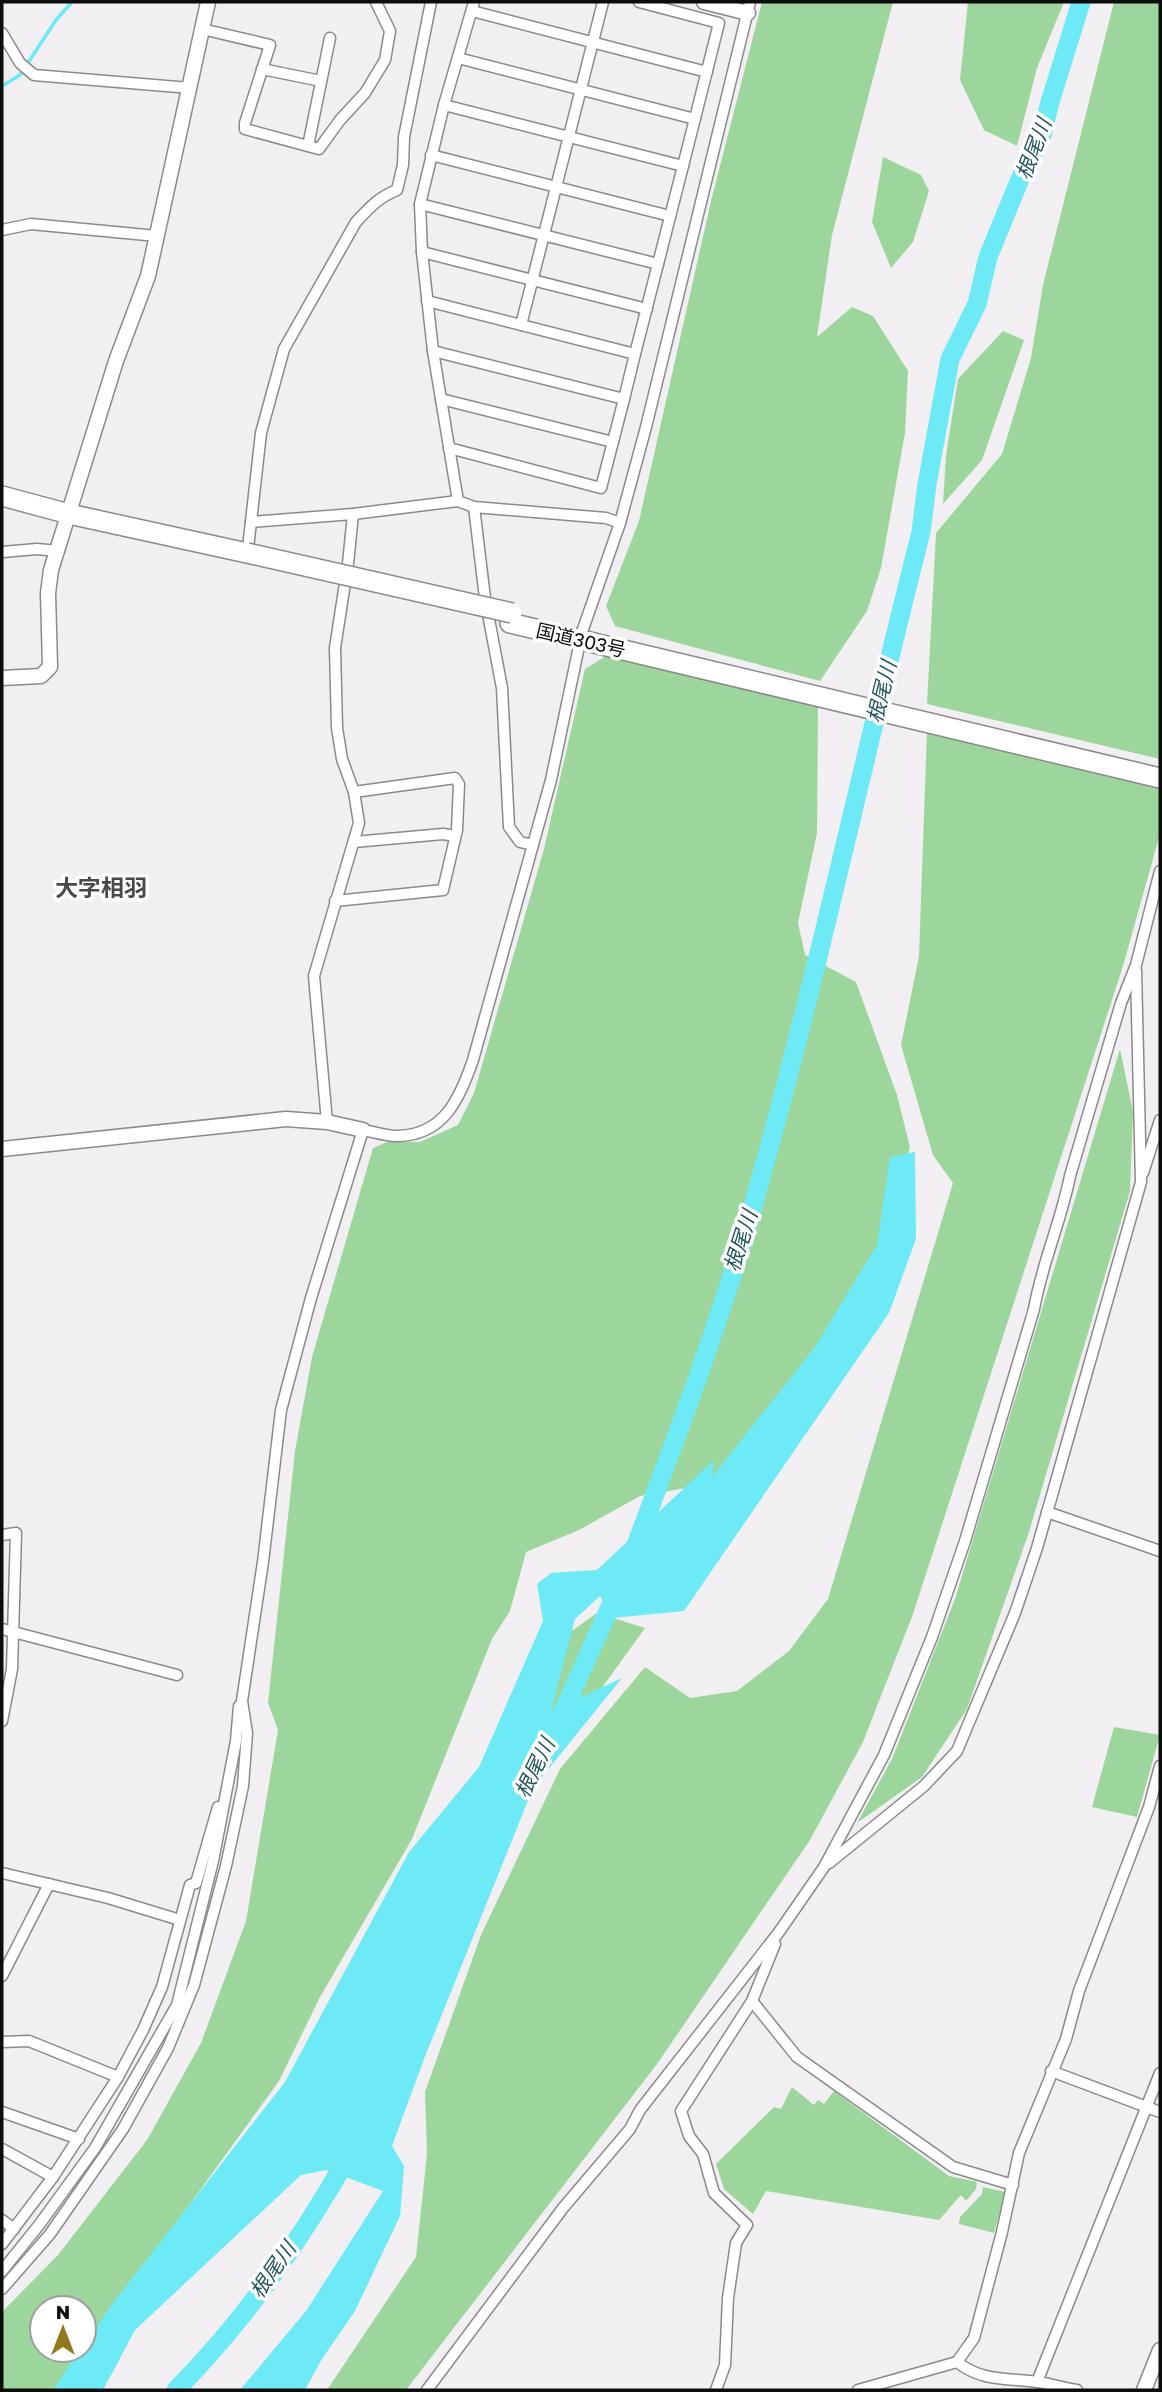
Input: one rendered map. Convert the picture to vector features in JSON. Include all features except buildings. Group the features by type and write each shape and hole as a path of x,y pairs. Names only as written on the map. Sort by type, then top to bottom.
{"highway":[{"name":"国道303号","path":"2,496 68,519"},
{"name":"国道303号","path":"2,506 247,556 1160,769"},
{"name":"国道303号","path":"602,640 1160,778"}],"street":[{"path":"2,678 41,676 51,667 48,593 51,570 116,361 148,276 208,2"},
{"path":"202,29 270,45 245,129 319,149 340,120 365,93 385,60 390,31 376,2"},
{"path":"247,556 261,433 284,349 356,222 371,205 384,195 397,190 404,136 431,2"},
{"path":"521,325 603,2"},
{"path":"449,448 601,488 719,23 639,2"},
{"path":"2,1149 286,1119 327,1122 395,1136 416,1134 451,1112 463,1092 474,1060 551,780 581,636 620,523 688,260 749,7 704,2"},
{"path":"458,501 433,351 422,252 420,204 444,105 473,6 707,72"},
{"path":"2,33 20,63 34,75 190,88"},
{"path":"308,146 330,38"},
{"path":"458,58 695,119"},
{"path":"262,69 321,81"},
{"path":"444,105 683,166"},
{"path":"431,155 670,216"},
{"path":"420,204 658,264"},
{"path":"2,230 31,224 157,236"},
{"path":"422,252 647,309"},
{"path":"427,301 635,354"},
{"path":"433,351 624,399"},
{"path":"441,399 614,442"},
{"path":"251,522 353,514 458,501 474,507 606,518 620,523"},
{"path":"474,507 485,598 502,688 509,827 520,842 533,845"},
{"path":"327,1122 314,976 359,823 337,727 335,648 353,514"},
{"path":"2,552 37,549 59,551"},
{"path":"335,901 443,890 455,836 459,784 455,778 354,792"},
{"path":"354,842 443,834 455,836"},
{"path":"427,2390 563,2208 629,2129 640,2110 779,1931 824,1867 884,1755 932,1637 957,1565 1034,1309 1039,1278 1065,1202 1070,1176 1121,1003 1136,965 1160,871"},
{"path":"1136,965 1140,1182"},
{"path":"824,1867 924,1786 957,1751 1015,1613 1047,1512 1160,1119"},
{"path":"2,2289 50,2234 123,2129 168,2048 194,1985 226,1866 243,1786 247,1733 243,1701 281,1410 311,1298 363,1129"},
{"path":"1047,1512 1160,1550"},
{"path":"2,1535 16,1533 7,1631 12,1669 2,1721"},
{"path":"7,1631 177,1675"},
{"path":"2,2271 40,2225 95,2148 177,2005 214,1861 236,1741 238,1706 243,1701"},
{"path":"858,2390 892,2386 957,2362 974,2339 1019,2153 1066,2039 1079,1991 1149,1807 1160,1766"},
{"path":"2,2244 79,2138 143,2030 162,1987 190,1885 196,1883 219,1805 226,1800"},
{"path":"1149,1807 1160,1811"},
{"path":"2,1873 108,1898 180,1920"},
{"path":"2,1976 49,1884"},
{"path":"716,2390 725,2365 728,2298 736,2243 747,2225 714,2193 704,2154 689,2136 681,2111 752,2001 779,1931"},
{"path":"752,2001 797,2057 953,2167 1013,2185"},
{"path":"2,2042 29,2041 117,2077"},
{"path":"1052,2071 1160,2112"},
{"path":"1037,2382 1160,2073"},
{"path":"2,2112 79,2138"},
{"path":"2,2149 53,2177"},
{"path":"2,2220 14,2229"},
{"path":"1144,2390 1160,2350"},
{"path":"957,2362 968,2371 987,2378 1037,2382 1077,2390"}],"green space":[{"path":"762,2 893,2 832,235 817,337 852,307 873,316 908,371 905,433 881,568 867,611 820,681 615,626 606,606 639,521 711,201"},
{"path":"968,2 1064,2 1037,68 1017,146 984,130 960,80"},
{"path":"1114,2 1160,2 1160,759 927,704 936,533 1002,454 1031,358 1043,285"},
{"path":"883,157 921,175 929,191 913,242 891,268 872,222"},
{"path":"1003,331 1024,340 982,460 943,504 946,455 958,379"},
{"path":"606,656 818,704 817,833 798,923 805,955 856,982 897,1095 910,1147 879,1268 731,1480 640,1496 579,1530 526,1552 510,1611 492,1639 412,1839 320,1997 279,2081 122,2298 98,2335 98,2294 28,2294 28,2364 80,2364 63,2390 2,2390 2,2312 58,2255 147,2140 201,2043 246,1921 278,1730 268,1703 295,1451 312,1357 373,1148 387,1142 420,1142 458,1125 474,1093 544,849 585,669"},
{"path":"927,731 1158,788 1160,834 1123,966 913,1614 863,1742 810,1840 657,2064 406,2390 327,2390 416,2257 427,2154 425,2092 481,1935 560,1769 645,1667 690,1698 737,1691 789,1651 828,1599 953,1183 933,1155 901,1045 919,956"},
{"path":"1120,1049 1133,1112 1130,1191 1029,1532 967,1709 922,1777 857,1823 892,1759 955,1599"},
{"path":"597,1613 645,1628 568,1735 512,1757 534,1658"},
{"path":"1114,1727 1160,1735 1137,1817 1092,1807"},
{"path":"792,2087 814,2105 818,2100 824,2104 834,2091 949,2176 977,2182 976,2189 966,2201 961,2195 939,2220 766,2191 753,2214 724,2189 716,2164 774,2107 781,2109"},
{"path":"983,2187 1005,2192 994,2233 959,2224 960,2217 982,2194"}],"water":[{"path":"915,1152 916,1239 889,1313 684,1611 612,1618 600,1596 575,1619 551,1711 622,1678 533,1788 424,2059 392,2146 404,2166 400,2216 355,2311 322,2359 305,2390 240,2390 306,2311 383,2191 327,2170 301,2175 135,2330 103,2390 53,2390 71,2364 98,2364 98,2325 285,2082 409,1852 479,1767 543,1621 537,1584 551,1573 597,1570 714,1460 712,1477 815,1347 877,1245 890,1157"}],"waterway":[{"path":"2,86 20,75 56,20 72,2"},
{"name":"根尾川","path":"634,1550 725,1298 774,1128 818,959 921,532 950,359 977,304 988,257 1020,179 1042,135 1081,2"},
{"name":"根尾川","path":"555,1729 619,1587"},
{"name":"根尾川","path":"176,2390 226,2336 271,2278 350,2153"}],"district":[{"name":"大字相羽","path":"101,888"}]}
